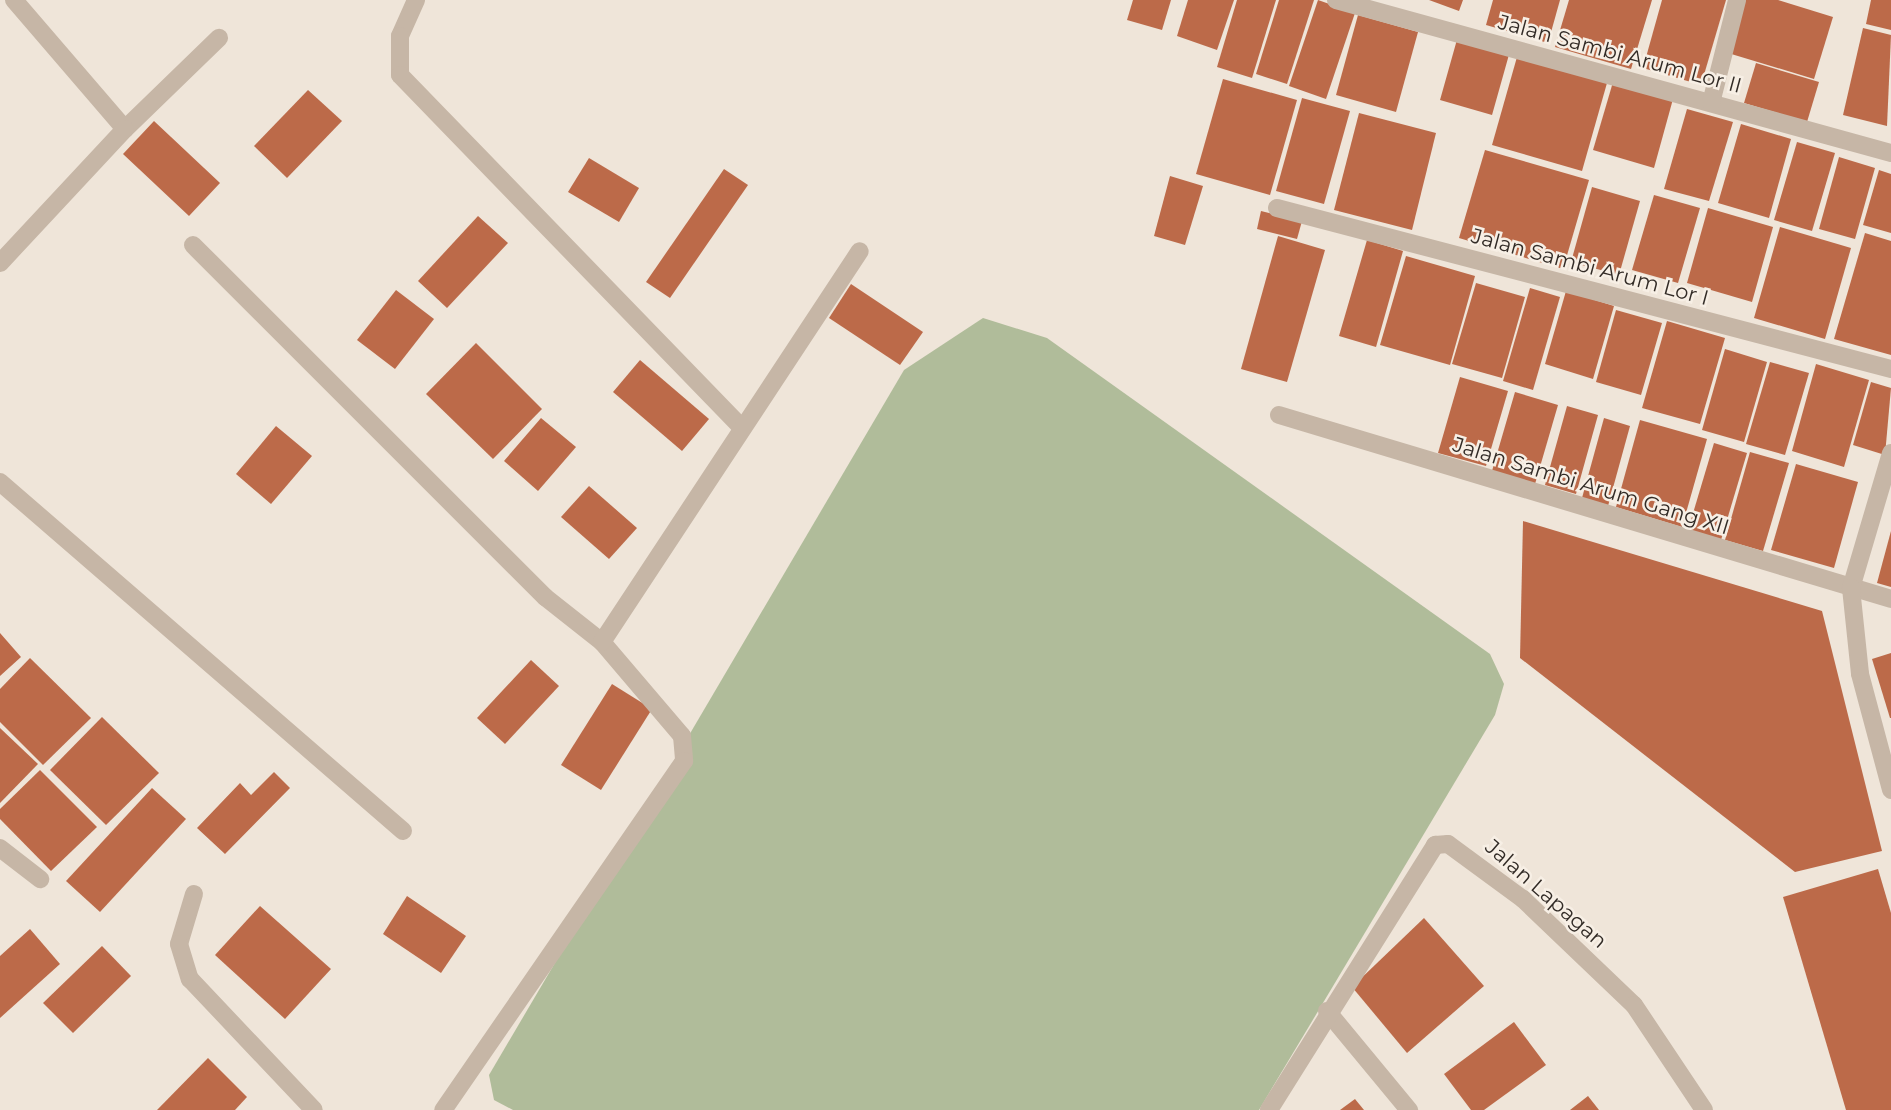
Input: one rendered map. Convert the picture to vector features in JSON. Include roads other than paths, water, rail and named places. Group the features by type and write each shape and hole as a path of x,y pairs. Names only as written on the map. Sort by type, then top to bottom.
{"street":[{"path":"14,0 125,129"},
{"path":"416,0 400,36 400,75 739,425"},
{"name":"Jalan Sambi Arum Lor II","path":"1336,0 1891,153"},
{"path":"1712,103 1737,0"},
{"path":"0,263 125,129 219,38"},
{"name":"Jalan Sambi Arum Lor I","path":"1277,208 1891,369"},
{"path":"193,245 545,597 601,642 682,736 684,761 443,1110"},
{"path":"601,642 739,425 860,251"},
{"name":"Jalan Sambi Arum Gang XII","path":"1279,415 1891,599"},
{"path":"1891,453 1851,588 1860,674 1891,790"},
{"path":"0,482 403,831"},
{"name":"Jalan Lapagan","path":"1269,1110 1327,1011 1435,845 1448,844 1523,900 1634,1005 1704,1110"},
{"path":"0,848 40,879"},
{"path":"194,894 179,944 185,971 305,1107"},
{"path":"1327,1011 1409,1110"}]}
